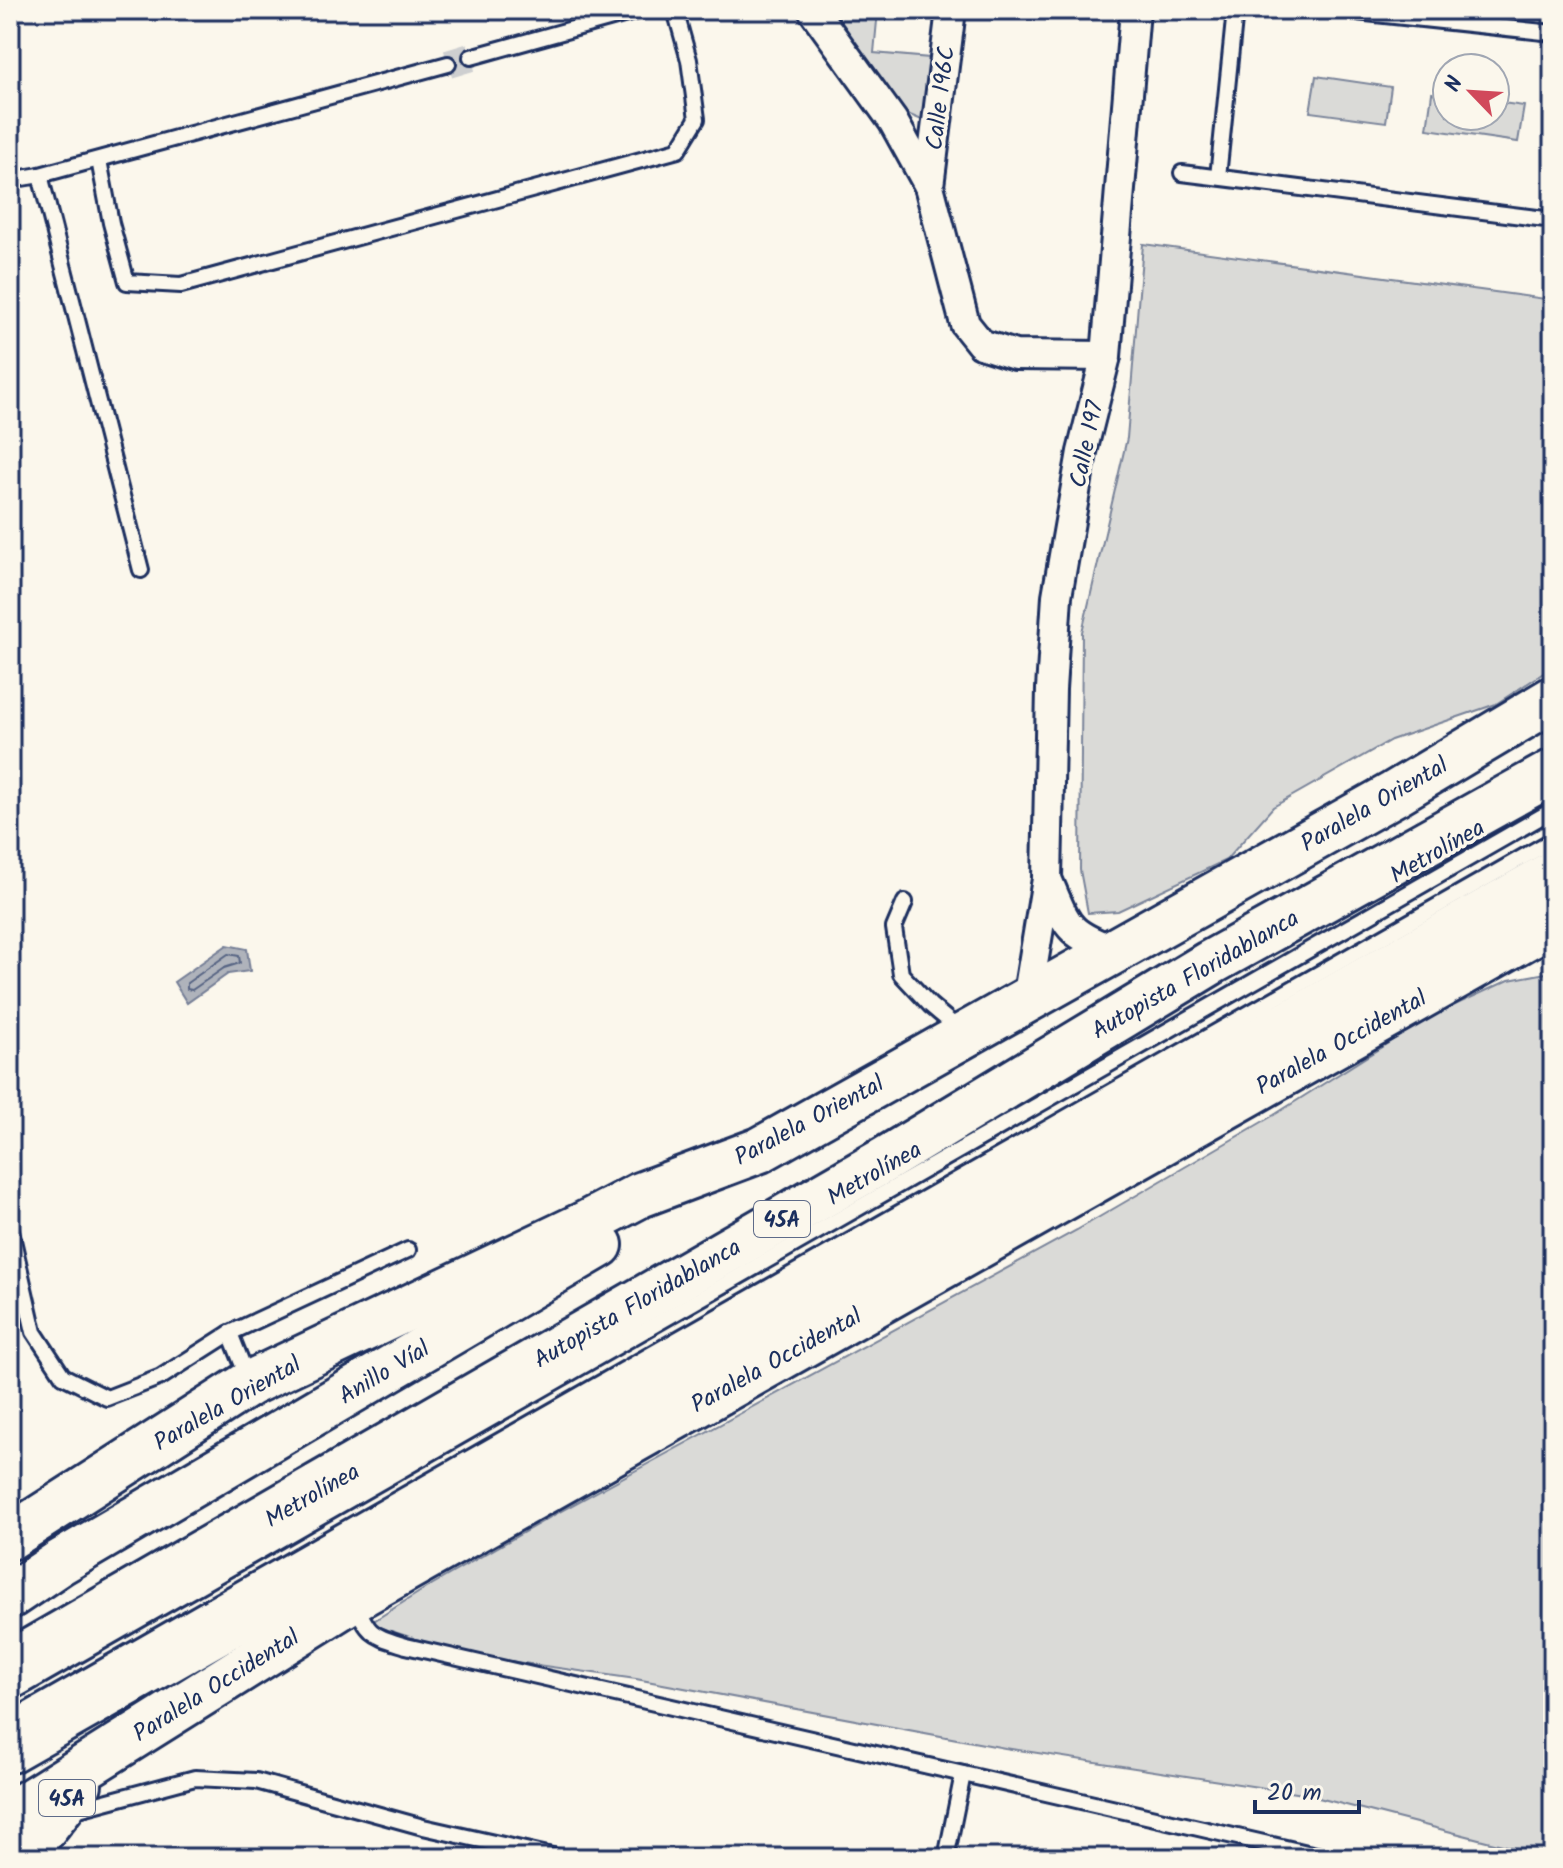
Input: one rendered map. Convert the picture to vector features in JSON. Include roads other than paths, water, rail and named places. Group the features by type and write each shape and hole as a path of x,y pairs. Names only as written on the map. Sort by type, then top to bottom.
{"highway":[{"name":"Paralela Oriental","path":"11,1533 250,1383 640,1195 760,1150 1394,794 1553,699"},
{"name":"Autopista Floridablanca","path":"10,1663 886,1159 1210,963 1553,772"},
{"path":"1210,963 1394,794"},
{"path":"10,1750 1553,873"},
{"name":"Paralela Occidental","path":"10,1814 353,1599 1553,922"},
{"path":"1474,967 1525,950 1553,953"},
{"name":"Anillo Víal","path":"10,1596 59,1563 760,1150"},
{"name":"45A","path":"21,1858 73,1790 120,1745"}],"street":[{"name":"Calle 196C","path":"813,10 893,121 929,186 965,324 981,344 1015,355 1106,356"},
{"name":"Calle 196C","path":"929,186 951,10"},
{"name":"Calle 197","path":"1027,1000 1047,879 1051,689 1057,596 1082,452 1106,356 1135,10"},
{"name":"Calle 197","path":"1047,879 1068,926 1083,939 1115,951"}],"lane":[{"path":"471,57 641,10"},
{"path":"99,160 127,282 181,285 678,150 697,119 689,60 675,10"},
{"path":"1218,177 1235,10"},
{"path":"1338,10 1553,33"},
{"path":"10,180 99,160 448,64"},
{"path":"1182,173 1553,220"},
{"path":"40,175 141,570"},
{"name":"Metrolínea","path":"10,1694 1553,810"},
{"name":"Metrolínea","path":"10,1720 1553,840"},
{"path":"905,902 894,928 901,974 930,1005 966,1035"},
{"path":"10,1227 34,1332 63,1376 107,1398 161,1377 230,1333 408,1250"},
{"path":"230,1333 250,1383"},
{"path":"353,1599 366,1628 378,1637 406,1646 1329,1858"},
{"path":"946,1858 963,1774"},
{"path":"54,1815 195,1778 256,1781 423,1827 561,1858"}],"water":[{"path":"227,945 247,949 250,971 228,974 187,1003 174,982"}],"tunnel":[{"path":"448,64 471,57"}]}
